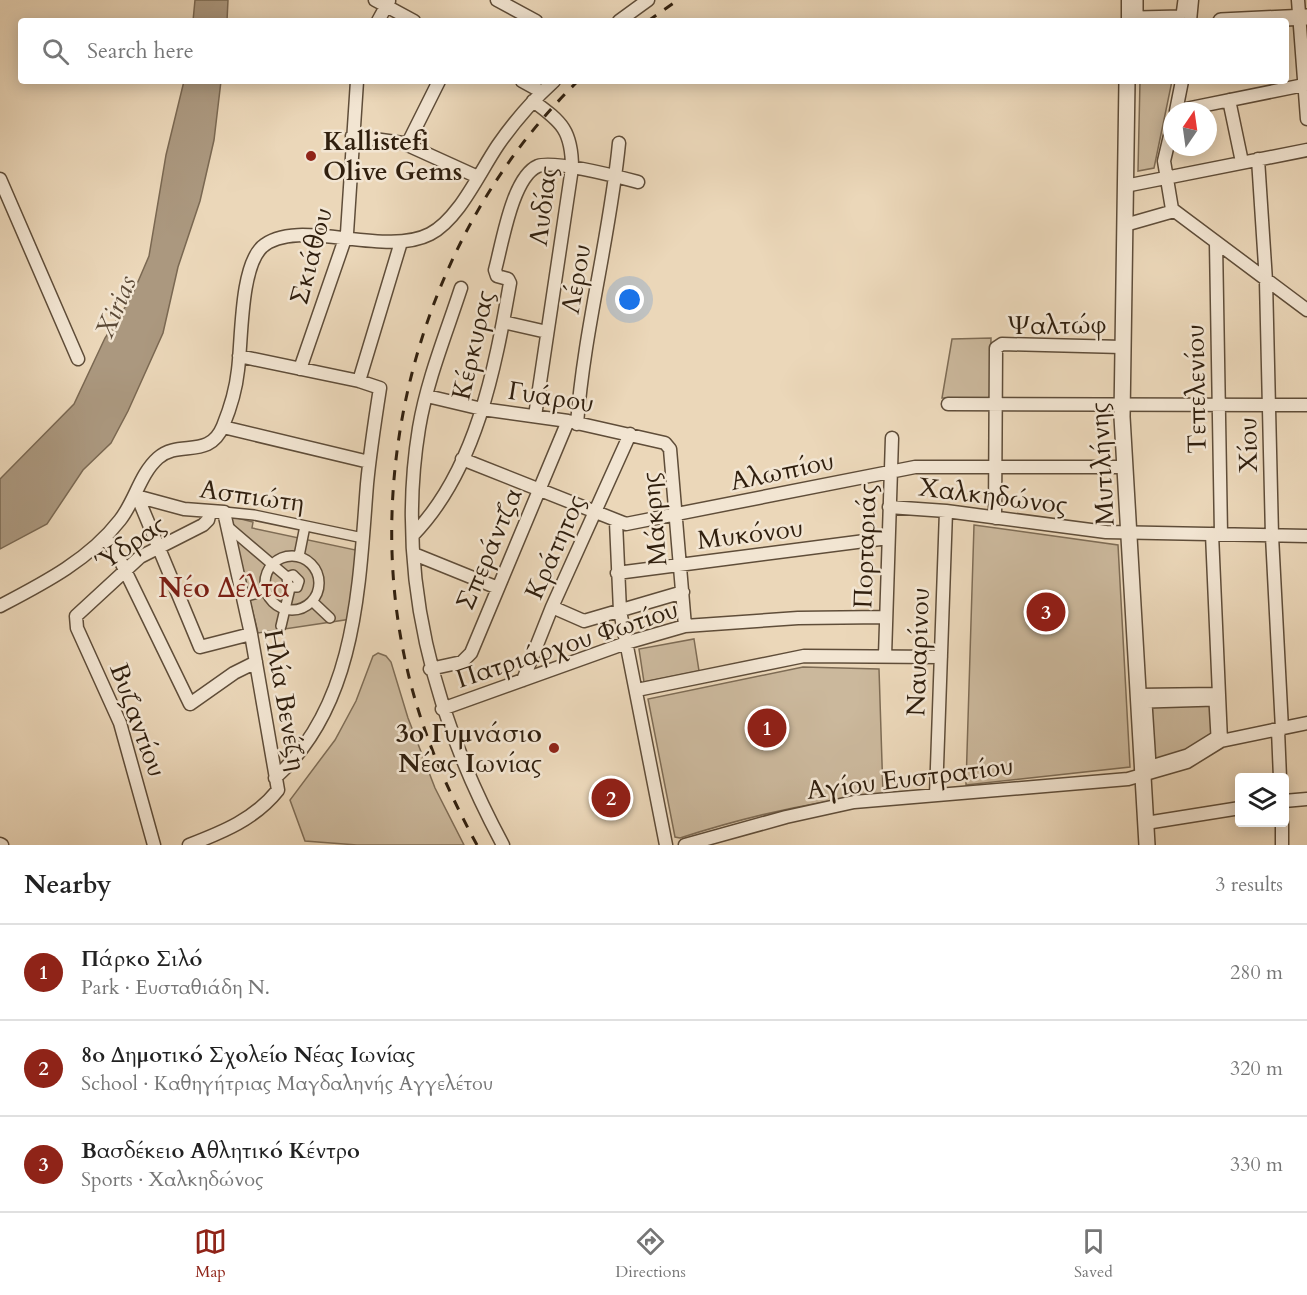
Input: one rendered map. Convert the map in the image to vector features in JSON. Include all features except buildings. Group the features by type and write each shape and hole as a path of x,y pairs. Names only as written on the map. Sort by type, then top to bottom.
{"street":[{"path":"497,0 530,18"},
{"path":"623,18 648,0"},
{"path":"1128,0 1128,18"},
{"path":"1138,0 1138,16 1181,15 1183,0"},
{"path":"1190,18 1192,0"},
{"path":"1298,0 1303,17 1307,118"},
{"path":"379,18 384,2 409,18"},
{"path":"1282,18 1303,17"},
{"name":"Σκιάθου","path":"300,369 345,239 349,218 357,84"},
{"path":"407,145 438,84"},
{"name":"Λυδίας","path":"525,84 555,116 568,135 572,168 534,416"},
{"path":"0,606 60,572 105,537 137,497 148,469 159,457 176,450 209,444 222,427 234,393 249,273 260,250 272,241 291,235 401,242 429,235 445,224 498,145 538,96 551,84"},
{"name":"Μυτιλήνης","path":"1127,84 1122,405 1124,466 1143,699 1143,775 1147,845"},
{"path":"1178,102 1181,84"},
{"path":"1217,102 1304,86"},
{"path":"1229,100 1242,162"},
{"path":"352,136 407,145 478,177"},
{"name":"Λέρου","path":"572,422 619,143"},
{"path":"1125,186 1307,150"},
{"path":"1165,156 1166,178 1174,211 1307,310"},
{"name":"Χίου","path":"1258,159 1266,280 1280,773"},
{"name":"Κέρκυρας","path":"412,535 438,506 462,459 482,409 510,283 508,279 497,276 495,270 517,191 528,175 538,166 572,168"},
{"path":"572,168 638,182"},
{"path":"0,179 78,359"},
{"path":"1125,225 1174,211"},
{"path":"359,381 401,242"},
{"name":"Τεπελενίου","path":"1216,243 1219,405 1216,534 1221,741"},
{"name":"Κέρκυρας","path":"442,709 430,669 412,535 418,437 427,396 461,288"},
{"path":"503,322 547,332"},
{"name":"Ψαλτώφ","path":"995,404 995,351 1002,344 1122,347"},
{"path":"189,845 243,821 261,809 304,746 331,697 354,619 369,462 379,386 239,356"},
{"name":"Γυάρου","path":"427,396 482,409 572,422 630,434 668,445"},
{"path":"948,404 1307,405"},
{"path":"995,404 995,518"},
{"name":"Σπεράντζα","path":"430,669 462,662 469,656 538,490 572,422"},
{"path":"222,427 369,462"},
{"name":"Κράτητος","path":"523,680 552,607 630,434"},
{"name":"Πορταριάς","path":"885,656 892,438"},
{"name":"Μάκρης","path":"668,445 685,626"},
{"name":"Αλωπίου","path":"462,459 616,522 626,524 926,466 1124,466"},
{"path":"137,497 200,647 251,634"},
{"name":"Ασπιώτη","path":"137,497 184,509 210,512 225,519 254,515 363,538"},
{"name":"Χαλκηδώνος","path":"889,507 946,511 1071,529 1129,533 1307,537"},
{"name":"Ναυαρίνου","path":"936,795 946,511"},
{"name":"Ύδρας","path":"77,613 125,569 159,546 202,525 208,520 210,512"},
{"path":"225,519 287,578"},
{"name":"Ηλία Βενέζη","path":"225,519 251,634 277,784"},
{"path":"616,522 620,611 666,845"},
{"path":"298,556 305,526"},
{"path":"105,537 125,569 190,704 243,668 256,662"},
{"name":"Μυκόνου","path":"617,573 888,538"},
{"path":"414,554 498,588"},
{"path":"298,556 311,563 318,575 318,592 312,601 299,609 285,609 275,604 266,591 266,575 272,564 283,557 298,556"},
{"path":"293,575 299,581 297,587 290,588 285,584 287,578 293,575"},
{"path":"299,581 318,575"},
{"path":"281,626 290,588"},
{"path":"243,597 266,591"},
{"path":"552,607 584,621 683,592"},
{"path":"312,601 330,618"},
{"name":"Βυζαντίου","path":"77,613 77,628 120,723 154,845"},
{"name":"Πατριάρχου Φωτίου","path":"442,709 626,643 685,626 798,618 885,617"},
{"path":"637,690 804,656 941,657"},
{"path":"1143,699 1219,694"},
{"path":"1143,699 1214,701 1216,736 1187,754 1151,765 1143,699"},
{"path":"442,709 470,778 503,845"},
{"path":"1221,741 1307,723"},
{"name":"Αγίου Ευστρατίου","path":"686,845 827,807 936,795 1106,782 1143,775 1187,762 1221,741"},
{"path":"1289,801 1307,799"},
{"path":"1146,823 1235,809"},
{"path":"1282,827 1282,845"}],"shaded area":[{"path":"195,0 228,0 227,18 193,18"},
{"path":"183,84 221,84 214,140 200,201 178,267 163,333 128,411 111,443 83,470 47,524 0,549 0,479 74,404 105,338 131,298 149,256 166,155"},
{"path":"1140,84 1171,84 1168,102 1163,102 1163,125 1154,168 1138,171"},
{"path":"991,338 990,398 942,398 952,339"},
{"path":"233,517 253,522 252,528 355,550 357,544 351,619 258,633 230,519"},
{"path":"974,525 1118,545 1130,767 966,785"},
{"path":"694,639 699,671 644,682 639,649"},
{"path":"378,653 386,656 391,662 408,718 435,788 464,845 357,845 305,841 290,800 335,740 356,701 373,656"},
{"path":"803,667 879,669 883,794 780,811 680,838 675,837 648,699"},
{"path":"1213,703 1214,735 1195,748 1153,762 1148,704"}],"railway":[{"path":"652,18 678,0"},
{"path":"477,845 435,757 406,664 394,586 392,507 400,428 418,351 445,276 481,205 525,140 575,84"}],"place":[{"name":"Kallistefi Olive Gems","path":"311,156"},
{"name":"Βασδέκειο Αθλητικό Κέντρο","path":"1046,612"},
{"name":"Πάρκο Σιλό","path":"767,728"},
{"name":"3ο Γυμνάσιο Νέας Ιωνίας","path":"554,748"},
{"name":"8ο Δημοτικό Σχολείο Νέας Ιωνίας","path":"611,798"}],"district":[{"name":"Νέο Δέλτα","path":"224,588"}],"water label":[{"name":"Xirias","path":"116,307"}]}
